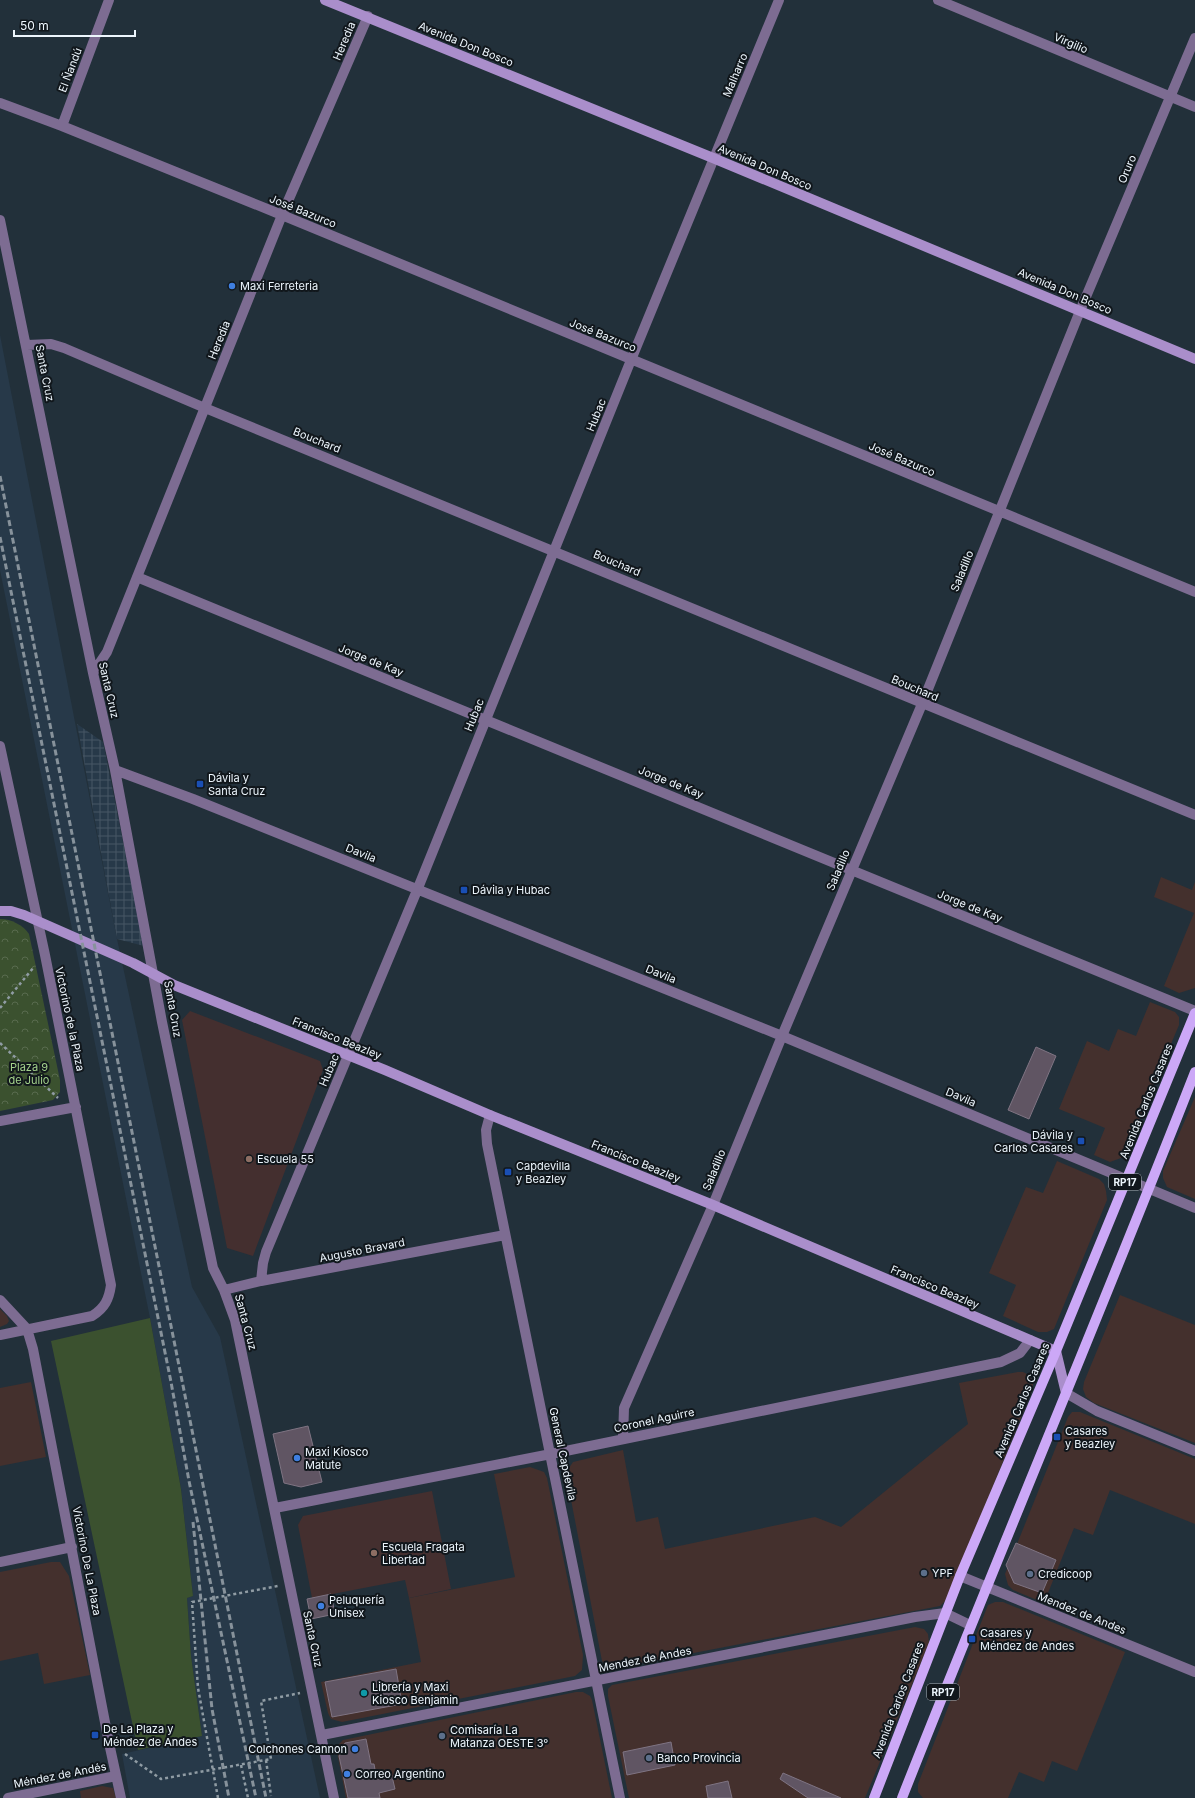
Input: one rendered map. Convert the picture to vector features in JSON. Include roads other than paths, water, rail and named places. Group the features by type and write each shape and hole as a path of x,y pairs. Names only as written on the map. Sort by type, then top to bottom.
{"main road":[{"name":"Avenida Carlos Casares","path":"874,1798 960,1576 1056,1351 1195,1012"},
{"name":"RP17","path":"902,1798 970,1625 1149,1190 1195,1072"}],"street":[{"name":"El Ñandú","path":"62,126 109,0"},
{"name":"Avenida Don Bosco","path":"325,0 368,16 713,158 1195,359"},
{"name":"Malharro","path":"713,158 779,0"},
{"name":"Virgilio","path":"938,0 1195,107"},
{"name":"Heredia","path":"93,673 107,652 282,215 368,16"},
{"name":"Oruro","path":"1080,311 1195,38"},
{"name":"José Bazurco","path":"0,103 62,126 282,215 1195,592"},
{"name":"Hubac","path":"261,1281 266,1252 418,888 485,719 555,550 713,158"},
{"name":"Santa Cruz","path":"0,220 27,345 93,673 115,770 162,1022 213,1268 224,1290 235,1320 334,1798"},
{"name":"Saladillo","path":"623,1439 624,1408 713,1205 782,1036 922,704 1080,311"},
{"name":"Bouchard","path":"27,345 51,344 64,348 205,408 555,550 922,704 1195,815"},
{"name":"Jorge de Kay","path":"137,577 1195,1012"},
{"name":"Victorino de la Plaza","path":"0,746 45,955 72,1107 111,1285 109,1298 101,1311 92,1316 27,1329"},
{"name":"Davila","path":"115,770 193,799 418,888 782,1036 1195,1208"},
{"name":"Francisco Beazley","path":"0,911 11,911 37,921 154,974 174,985 348,1055 490,1116 713,1205 1056,1351"},
{"path":"0,1121 72,1107"},
{"name":"General Capdevila","path":"490,1116 486,1130 487,1144 620,1798"},
{"name":"Augusto Bravard","path":"224,1290 261,1281 505,1235"},
{"path":"0,1300 27,1329"},
{"path":"0,1334 27,1329"},
{"name":"Victorino De La Plaza","path":"27,1329 33,1349 109,1744 121,1798"},
{"name":"Coronel Aguirre","path":"275,1508 551,1454 1001,1362 1020,1353 1030,1340"},
{"path":"1056,1351 1066,1393 1097,1411 1195,1451"},
{"path":"0,1562 72,1547"},
{"name":"Mendez de Andes","path":"960,1576 1195,1672"},
{"path":"945,1613 970,1625"},
{"name":"Mendez de Andes","path":"322,1735 908,1619 945,1613"},
{"name":"Méndez de Andés","path":"8,1798 116,1776"}],"railway":[{"path":"0,476 266,1798"},
{"path":"0,537 171,1382 189,1481 256,1798"},
{"path":"193,1522 212,1709 229,1798"}],"place":[{"name":"Maxi Ferreteria","path":"232,286"},
{"name":"Dávila y Santa Cruz","path":"200,784"},
{"name":"Dávila y Hubac","path":"464,890"},
{"name":"Dávila y Carlos Casares","path":"1081,1141"},
{"name":"Escuela 55","path":"249,1159"},
{"name":"Capdevilla y Beazley","path":"508,1172"},
{"name":"Casares y Beazley","path":"1057,1437"},
{"name":"Maxi Kiosco Matute","path":"297,1458"},
{"name":"Escuela Fragata Libertad","path":"374,1553"},
{"name":"YPF","path":"924,1573"},
{"name":"Credicoop","path":"1030,1574"},
{"name":"Peluquería Unisex","path":"321,1606"},
{"name":"Casares y Méndez de Andes","path":"972,1639"},
{"name":"Librería y Maxi Kiosco Benjamin","path":"364,1693"},
{"name":"De La Plaza y Méndez de Andes","path":"95,1735"},
{"name":"Comisaría La Matanza OESTE 3°","path":"442,1736"},
{"name":"Colchones Cannon","path":"355,1749"},
{"name":"Banco Provincia","path":"649,1758"},
{"name":"Correo Argentino","path":"347,1774"}],"park label":[{"name":"Plaza 9 de Julio","path":"29,1073"}]}
